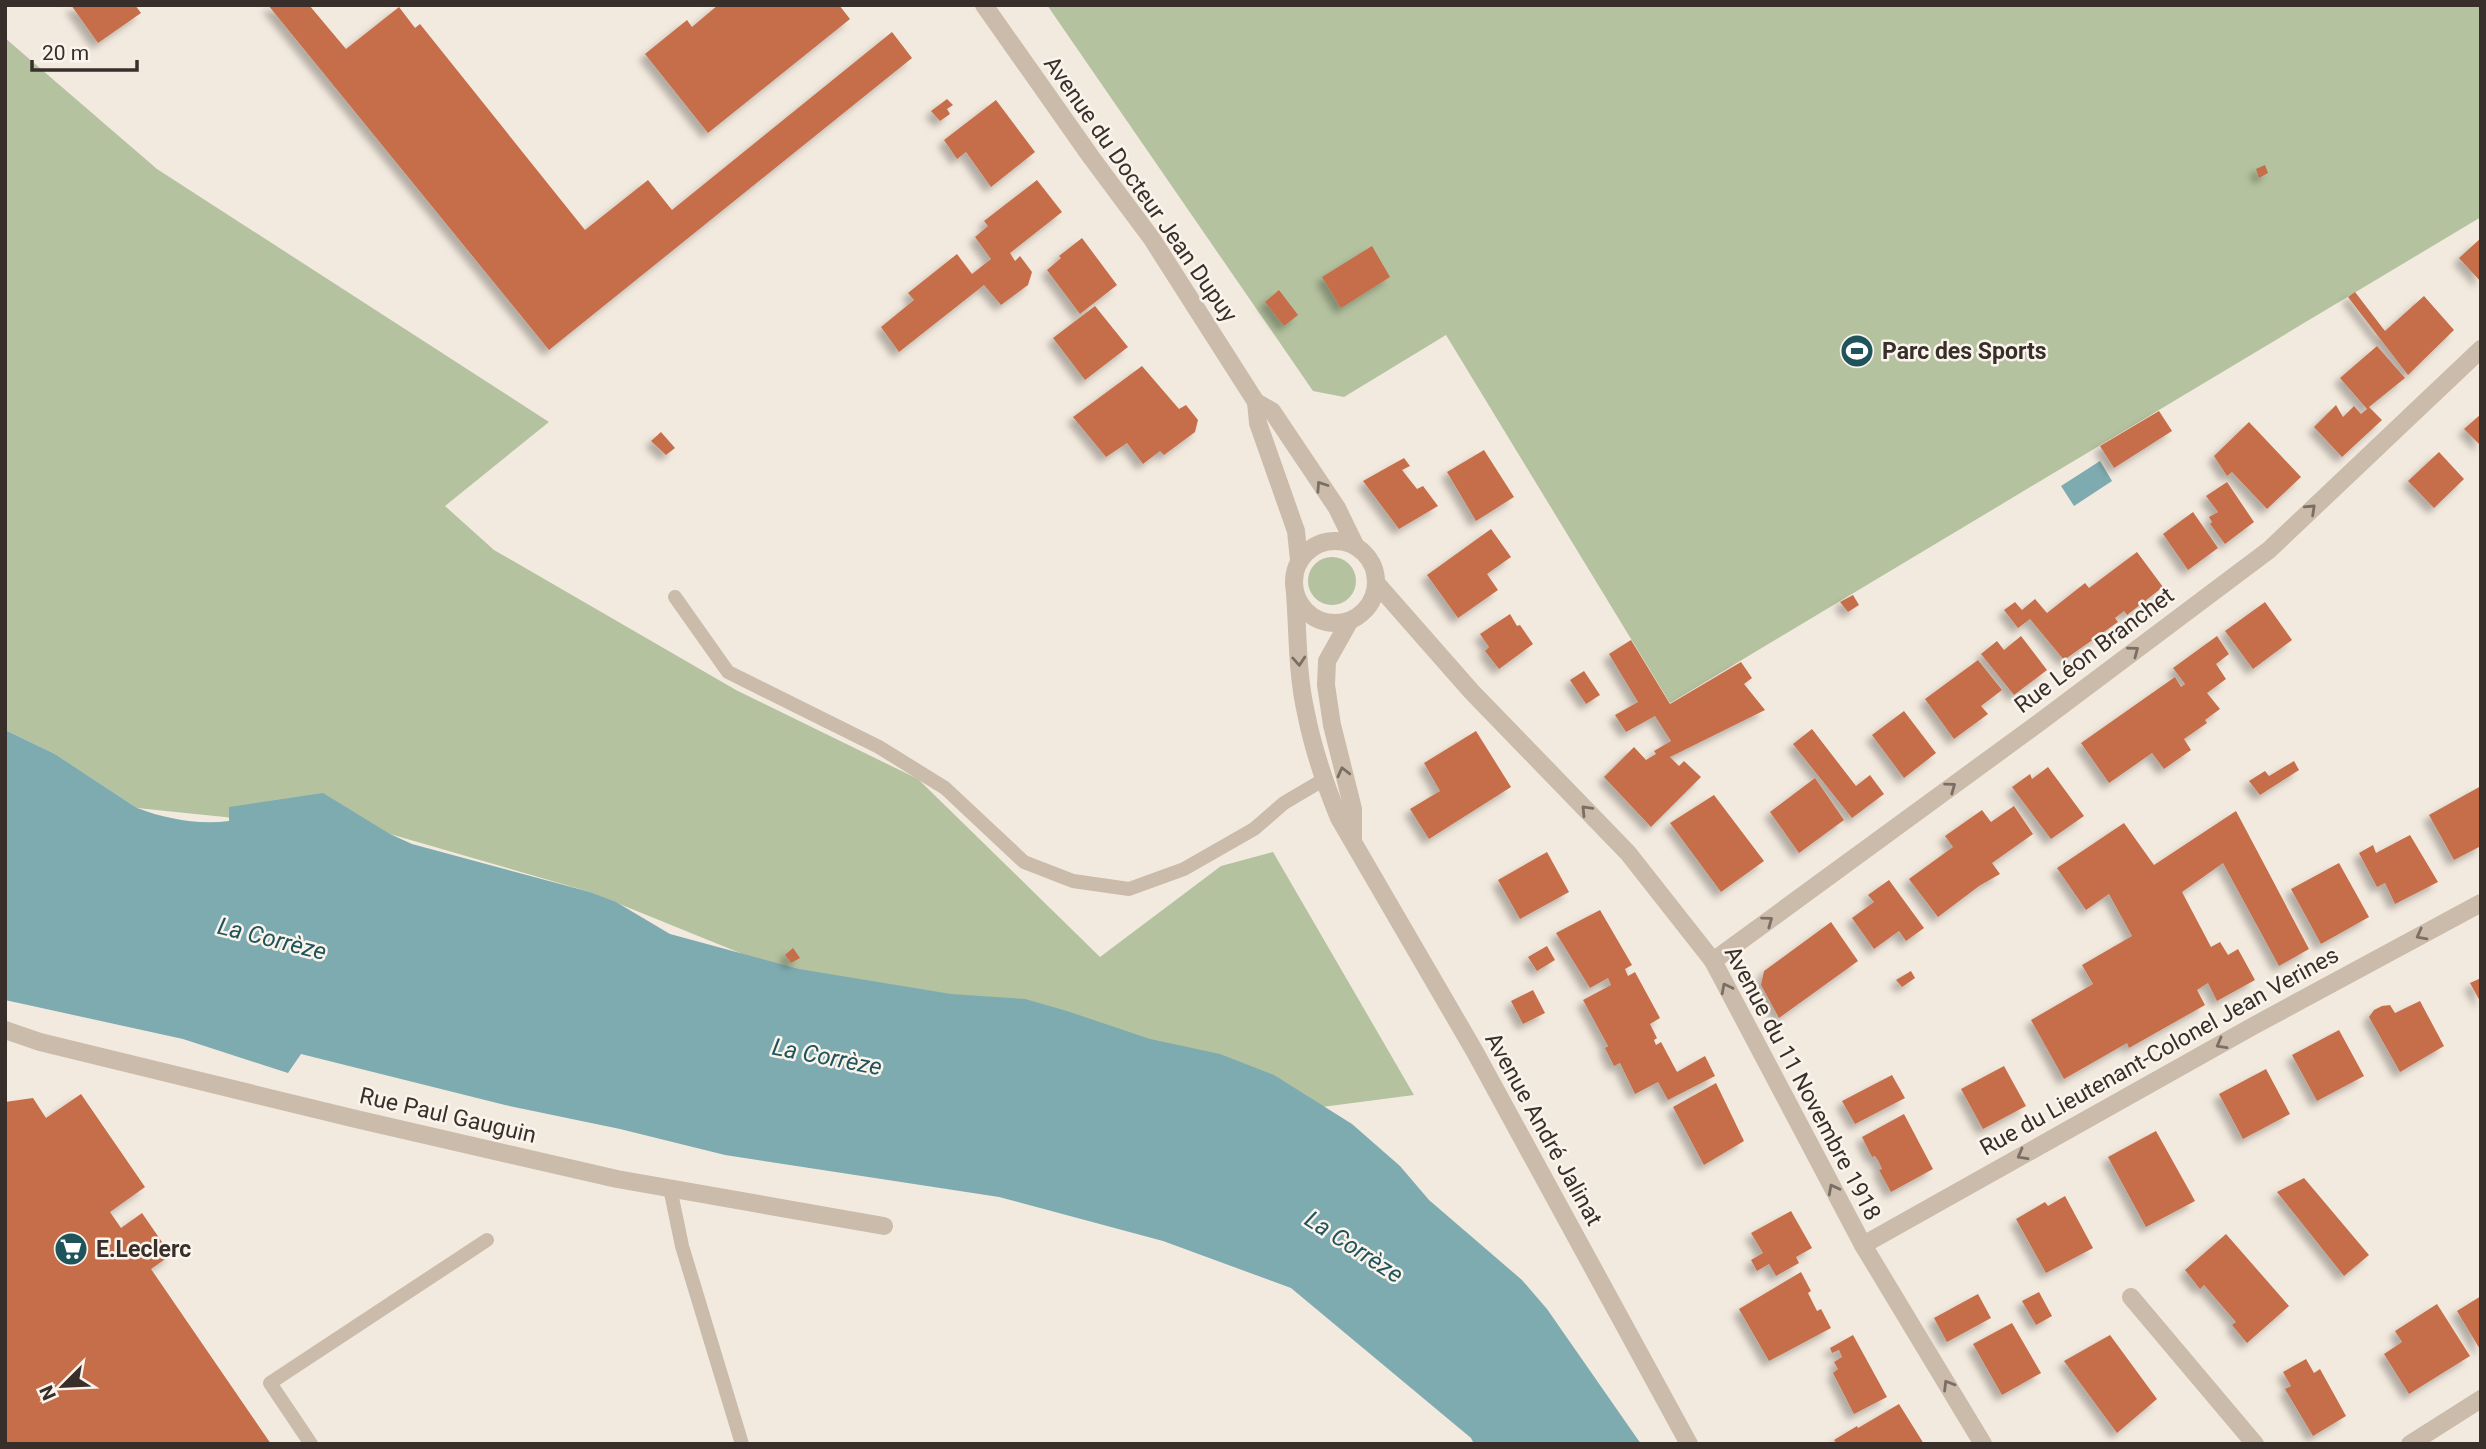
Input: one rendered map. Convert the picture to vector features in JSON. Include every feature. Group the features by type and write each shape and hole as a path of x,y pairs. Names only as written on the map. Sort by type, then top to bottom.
{"street":[{"name":"Avenue du Docteur Jean Dupuy","path":"984,5 1152,239 1256,401 1272,411 1337,508 1355,545"},
{"name":"Rue Léon Branchet","path":"1713,961 2029,731 2269,550 2481,349"},
{"name":"Avenue du Docteur Jean Dupuy","path":"1256,401 1258,424 1296,531 1299,560"},
{"path":"1330,541 1355,545 1371,561 1377,584 1368,607 1360,616 1349,622 1322,622 1310,616 1295,593 1293,582 1299,560 1318,544 1330,541"},
{"name":"Avenue du 11 Novembre 1918","path":"1377,584 1471,691 1628,853 1713,961 1863,1245 1983,1444"},
{"name":"Avenue André Jalinat","path":"1295,593 1305,712 1323,780 1339,818 1475,1052 1689,1444"},
{"name":"Avenue André Jalinat","path":"1349,622 1327,661 1326,685 1332,725 1353,809 1353,839"},
{"name":"Rue du Lieutenant-Colonel Jean Verines","path":"1863,1245 2255,1025 2481,903"},
{"name":"Rue Paul Gauguin","path":"5,1030 40,1042 356,1119 617,1179 884,1226"},
{"path":"2131,1297 2255,1444"},
{"path":"2410,1444 2481,1399"}],"lane":[{"path":"675,597 728,672 890,754 945,788 1024,862 1073,881 1129,889 1184,869 1254,829 1284,803 1323,780"},
{"path":"670,1188 682,1246 742,1444"},
{"path":"312,1444 270,1383 487,1240"}],"green space":[{"name":"Parc des Sports","path":"1047,5 2481,5 2481,217 1670,703 1446,335 1344,397 1313,391"},
{"path":"5,38 157,169 549,422 445,506 494,550 736,690 918,779 1100,957 1221,866 1273,852 1414,1095 1167,1127 590,892 390,834 137,808 55,754 5,730"},
{"path":"1332,557 1349,564 1356,581 1349,598 1332,605 1315,598 1308,581 1315,564"}],"water":[{"path":"2100,461 2112,481 2074,506 2061,486"},
{"name":"La Corrèze","path":"5,730 55,754 137,808 159,815 194,822 229,821 229,807 323,793 390,834 412,844 590,892 616,902 670,934 799,969 951,994 1025,999 1150,1039 1220,1054 1274,1075 1352,1124 1400,1166 1429,1200 1522,1280 1547,1309 1641,1444 1474,1444 1471,1438 1291,1288 1163,1241 999,1197 725,1155 505,1105 301,1054 288,1073 183,1039 5,1000"}],"building":[{"path":"71,5 135,5 141,13 98,43"},
{"path":"268,5 309,5 346,49 399,7 415,28 420,24 585,230 648,180 672,210 892,32 912,58 549,350"},
{"path":"718,5 839,5 850,19 708,133 645,54 687,20 692,27"},
{"path":"947,99 953,105 947,109 950,114 940,121 931,111"},
{"path":"996,100 1035,152 991,187 966,152 957,159 944,140"},
{"path":"2265,165 2268,173 2259,178 2256,169"},
{"path":"1037,180 1062,212 1010,253 1015,261 1020,256 1032,272 1028,285 1001,305 984,285 899,352 881,327 914,300 908,293 957,254 972,274 991,259 975,237 988,226 984,221"},
{"path":"1082,238 1117,285 1080,314 1047,270 1061,258 1059,256"},
{"path":"2481,238 2481,282 2459,258"},
{"path":"1372,246 1390,277 1341,308 1322,277"},
{"path":"1279,290 1298,315 1284,326 1265,302"},
{"path":"2355,292 2385,331 2424,296 2454,330 2408,375 2348,297"},
{"path":"1095,306 1128,347 1085,380 1053,338"},
{"path":"2377,346 2405,378 2369,407 2382,420 2342,457 2314,427 2336,405 2343,417 2354,406 2361,414 2367,409 2340,378"},
{"path":"1142,366 1179,409 1186,405 1198,420 1195,432 1164,455 1160,451 1143,464 1127,443 1106,457 1073,417"},
{"path":"2159,411 2172,431 2114,468 2100,446"},
{"path":"2481,414 2481,446 2464,429"},
{"path":"2249,422 2301,477 2267,509 2232,472 2227,476 2214,456"},
{"path":"661,432 675,448 666,455 651,441"},
{"path":"1484,450 1514,497 1476,521 1447,472"},
{"path":"2439,452 2464,479 2434,508 2408,481"},
{"path":"1404,458 1410,466 1402,470 1417,489 1423,486 1438,506 1399,529 1363,481"},
{"path":"2227,482 2254,522 2225,544 2210,524 2212,522 2209,517 2218,512 2206,496"},
{"path":"2193,512 2218,548 2188,570 2163,534"},
{"path":"1491,529 1511,557 1487,574 1498,590 1458,618 1427,575"},
{"path":"2137,552 2163,587 2127,615 2124,611 2115,618 2118,622 2064,660 2030,619 2018,628 2004,610 2015,602 2022,610 2035,599 2047,613 2085,583 2089,588"},
{"path":"1853,595 1859,605 1848,612 1840,602"},
{"path":"2265,602 2292,640 2253,669 2225,631"},
{"path":"1510,614 1533,644 1499,669 1485,651 1489,647 1480,634"},
{"path":"2021,636 2047,670 2014,695 1981,654 1997,641 2004,650"},
{"path":"2217,636 2229,654 2216,664 2226,679 2207,693 2220,709 2205,720 2207,723 2184,739 2191,750 2164,769 2152,753 2109,783 2081,743 2175,677 2181,687 2185,684 2173,668"},
{"path":"1631,640 1670,704 1741,662 1752,678 1744,684 1765,710 1670,757 1679,766 1684,761 1701,777 1651,827 1604,777 1634,747 1646,760 1656,754 1654,751 1671,741 1655,716 1626,732 1615,715 1638,702 1609,654"},
{"path":"1978,660 2002,690 1981,706 1988,714 1954,739 1925,699"},
{"path":"1584,671 1600,695 1586,704 1570,680"},
{"path":"1904,711 1936,753 1904,778 1872,735"},
{"path":"1812,729 1856,786 1870,775 1884,794 1852,818 1793,744"},
{"path":"1476,731 1511,787 1429,839 1410,809 1440,791 1424,763"},
{"path":"2294,761 2299,770 2260,795 2249,781 2265,771 2269,776"},
{"path":"2048,767 2084,816 2051,839 2012,787 2030,774 2032,779"},
{"path":"1815,778 1844,820 1799,853 1770,812"},
{"path":"2481,786 2481,846 2454,860 2429,815"},
{"path":"1714,795 1764,861 1721,892 1670,823"},
{"path":"2014,806 2033,834 1992,863 2000,874 1979,886 1938,917 1909,879 1953,847 1945,836 1982,810 1991,822"},
{"path":"2236,811 2309,949 2279,966 2223,863 2182,892 2211,947 2220,942 2228,955 2238,949 2255,980 2217,1001 2208,983 2197,990 2205,1005 2129,1048 2127,1043 2064,1079 2031,1020 2093,984 2082,965 2132,936 2109,894 2086,910 2057,868 2124,823 2154,865"},
{"path":"2410,835 2438,882 2395,904 2385,883 2377,887 2359,853 2373,845 2376,853"},
{"path":"1547,852 1569,892 1520,919 1498,880"},
{"path":"2339,863 2369,917 2321,944 2291,889"},
{"path":"1889,880 1924,928 1906,941 1899,931 1874,949 1852,918 1874,902 1868,895"},
{"path":"1600,910 1632,965 1625,969 1628,976 1635,972 1660,1018 1650,1024 1657,1038 1654,1040 1656,1045 1661,1042 1677,1072 1705,1056 1715,1076 1668,1100 1658,1082 1635,1094 1620,1063 1614,1066 1605,1048 1608,1046 1583,1000 1611,985 1608,978 1590,988 1556,933"},
{"path":"1831,922 1858,961 1779,1018 1761,985 1764,971"},
{"path":"1547,946 1555,960 1537,971 1528,957"},
{"path":"793,948 800,958 791,963 785,955"},
{"path":"1911,971 1915,978 1902,987 1896,980"},
{"path":"2481,978 2481,1003 2470,983"},
{"path":"1533,990 1545,1013 1523,1024 1511,1001"},
{"path":"2420,1001 2444,1046 2400,1072 2369,1017 2374,1010 2382,1006 2390,1005 2395,1013"},
{"path":"2339,1030 2364,1076 2317,1101 2292,1055"},
{"path":"2004,1066 2026,1106 1983,1129 1961,1089"},
{"path":"2266,1069 2290,1114 2243,1139 2219,1094"},
{"path":"1892,1075 1905,1098 1855,1124 1842,1101"},
{"path":"1716,1083 1744,1141 1704,1165 1673,1107"},
{"name":"E.Leclerc","path":"81,1094 145,1187 110,1212 121,1228 142,1213 171,1255 151,1269 271,1444 5,1444 5,1102 33,1098 46,1118"},
{"path":"1904,1114 1933,1169 1891,1192 1879,1170 1882,1169 1879,1162 1875,1156 1872,1157 1862,1137"},
{"path":"2156,1131 2195,1201 2146,1227 2108,1157"},
{"path":"2304,1178 2369,1255 2344,1276 2277,1192"},
{"path":"2065,1196 2093,1248 2046,1273 2016,1219 2045,1202 2048,1206"},
{"path":"1791,1211 1812,1248 1796,1257 1799,1263 1776,1276 1769,1264 1757,1271 1751,1260 1763,1253 1751,1233"},
{"path":"2226,1234 2289,1306 2247,1343 2232,1325 2236,1322 2204,1285 2200,1289 2185,1270"},
{"path":"1801,1272 1817,1311 1821,1309 1831,1328 1769,1361 1739,1309"},
{"path":"2039,1292 2052,1316 2036,1325 2022,1301"},
{"path":"1978,1294 1991,1318 1947,1342 1934,1318"},
{"path":"2481,1296 2481,1351 2457,1311"},
{"path":"2437,1304 2470,1356 2409,1394 2384,1354 2402,1342 2395,1331"},
{"path":"2012,1323 2041,1373 2002,1395 1973,1344"},
{"path":"1853,1335 1887,1397 1854,1414 1833,1373 1838,1369 1834,1362 1842,1357 1839,1350 1832,1353 1830,1348"},
{"path":"2110,1335 2157,1399 2117,1433 2064,1361"},
{"path":"2306,1359 2314,1373 2320,1369 2346,1416 2313,1436 2285,1389 2291,1386 2283,1372"},
{"path":"1899,1404 1924,1444 1837,1444 1834,1440 1857,1426 1858,1428"}],"place":[{"name":"Parc des Sports","path":"1857,351"},
{"name":"E.Leclerc","path":"71,1249"}]}
